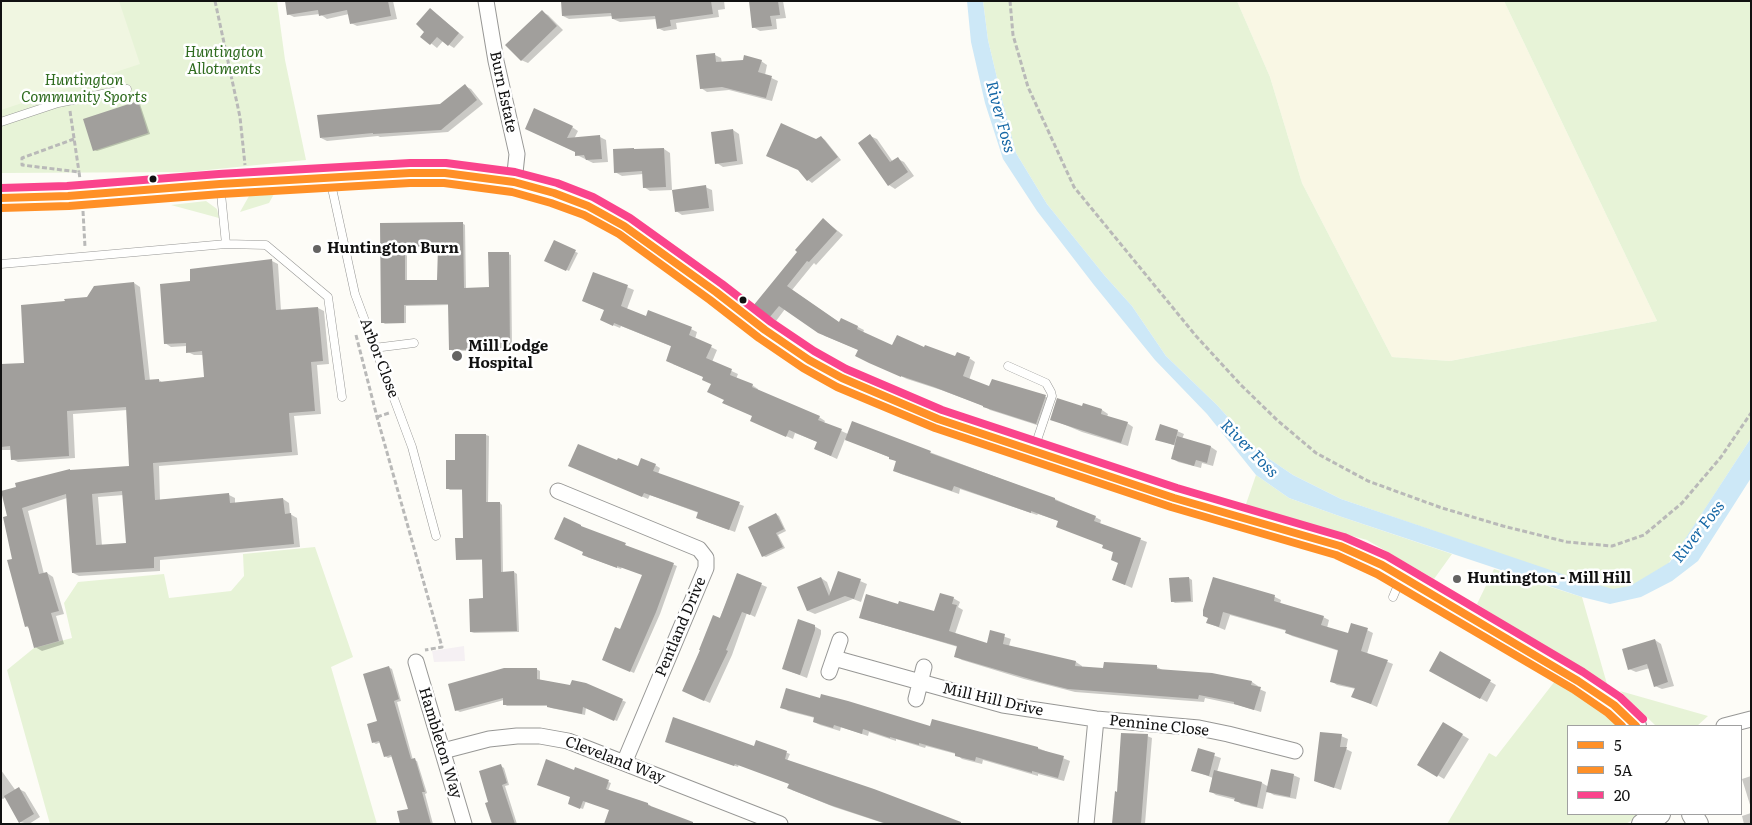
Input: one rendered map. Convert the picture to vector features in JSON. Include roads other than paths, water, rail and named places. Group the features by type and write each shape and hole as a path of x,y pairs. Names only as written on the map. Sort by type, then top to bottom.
{"street":[{"name":"Burn Estate","path":"486,1 496,61 517,154 514,182"},
{"path":"1,198 81,189 220,184 410,173 445,173 514,182 554,193 588,206 624,226 765,330 809,360 842,378 938,419 1174,498 1340,546 1402,576 1578,682 1614,705 1635,725"},
{"name":"Pentland Drive","path":"558,490 699,549 706,558 706,568 624,763"},
{"name":"Mill Hill Drive","path":"840,640 832,665 922,675 1003,706 1096,719"},
{"name":"Hambleton Way","path":"416,662 464,824"},
{"path":"916,699 922,675"},
{"name":"Pennine Close","path":"1086,824 1096,719 1200,728 1295,751"},
{"path":"1728,725 1751,719"},
{"name":"Cleveland Way","path":"443,751 489,739 540,736 568,741 780,824"},
{"path":"1642,824 1658,815"}],"lane":[{"path":"1,122 69,101 127,89"},
{"name":"Arbor Close","path":"329,178 356,294 374,348 412,448 436,536"},
{"path":"220,184 226,244"},
{"path":"1,264 226,244 266,245 328,297 342,397"},
{"path":"374,348 414,343"},
{"path":"1008,366 1046,383 1051,392 1052,396 1034,451"},
{"path":"1393,597 1402,576"}],"water":[{"name":"River Foss","path":"967,1 983,1 988,40 1016,153 1047,204 1105,276 1132,306 1166,356 1217,405 1259,452 1293,475 1341,499 1577,579 1613,589 1630,586 1670,562 1751,438 1751,478 1698,561 1672,581 1641,597 1610,604 1582,597 1289,498 1256,475 1207,414 1155,360 1094,285 1037,211 1003,159 985,103 971,42"}],"place":[{"name":"Huntington Burn","path":"317,249"},
{"name":"Mill Lodge Hospital","path":"457,356"},
{"name":"Huntington - Mill Hill","path":"1457,579"}],"park label":[{"name":"Huntington Allotments","path":"224,62"},
{"name":"Huntington Community Sports","path":"84,90"}]}
